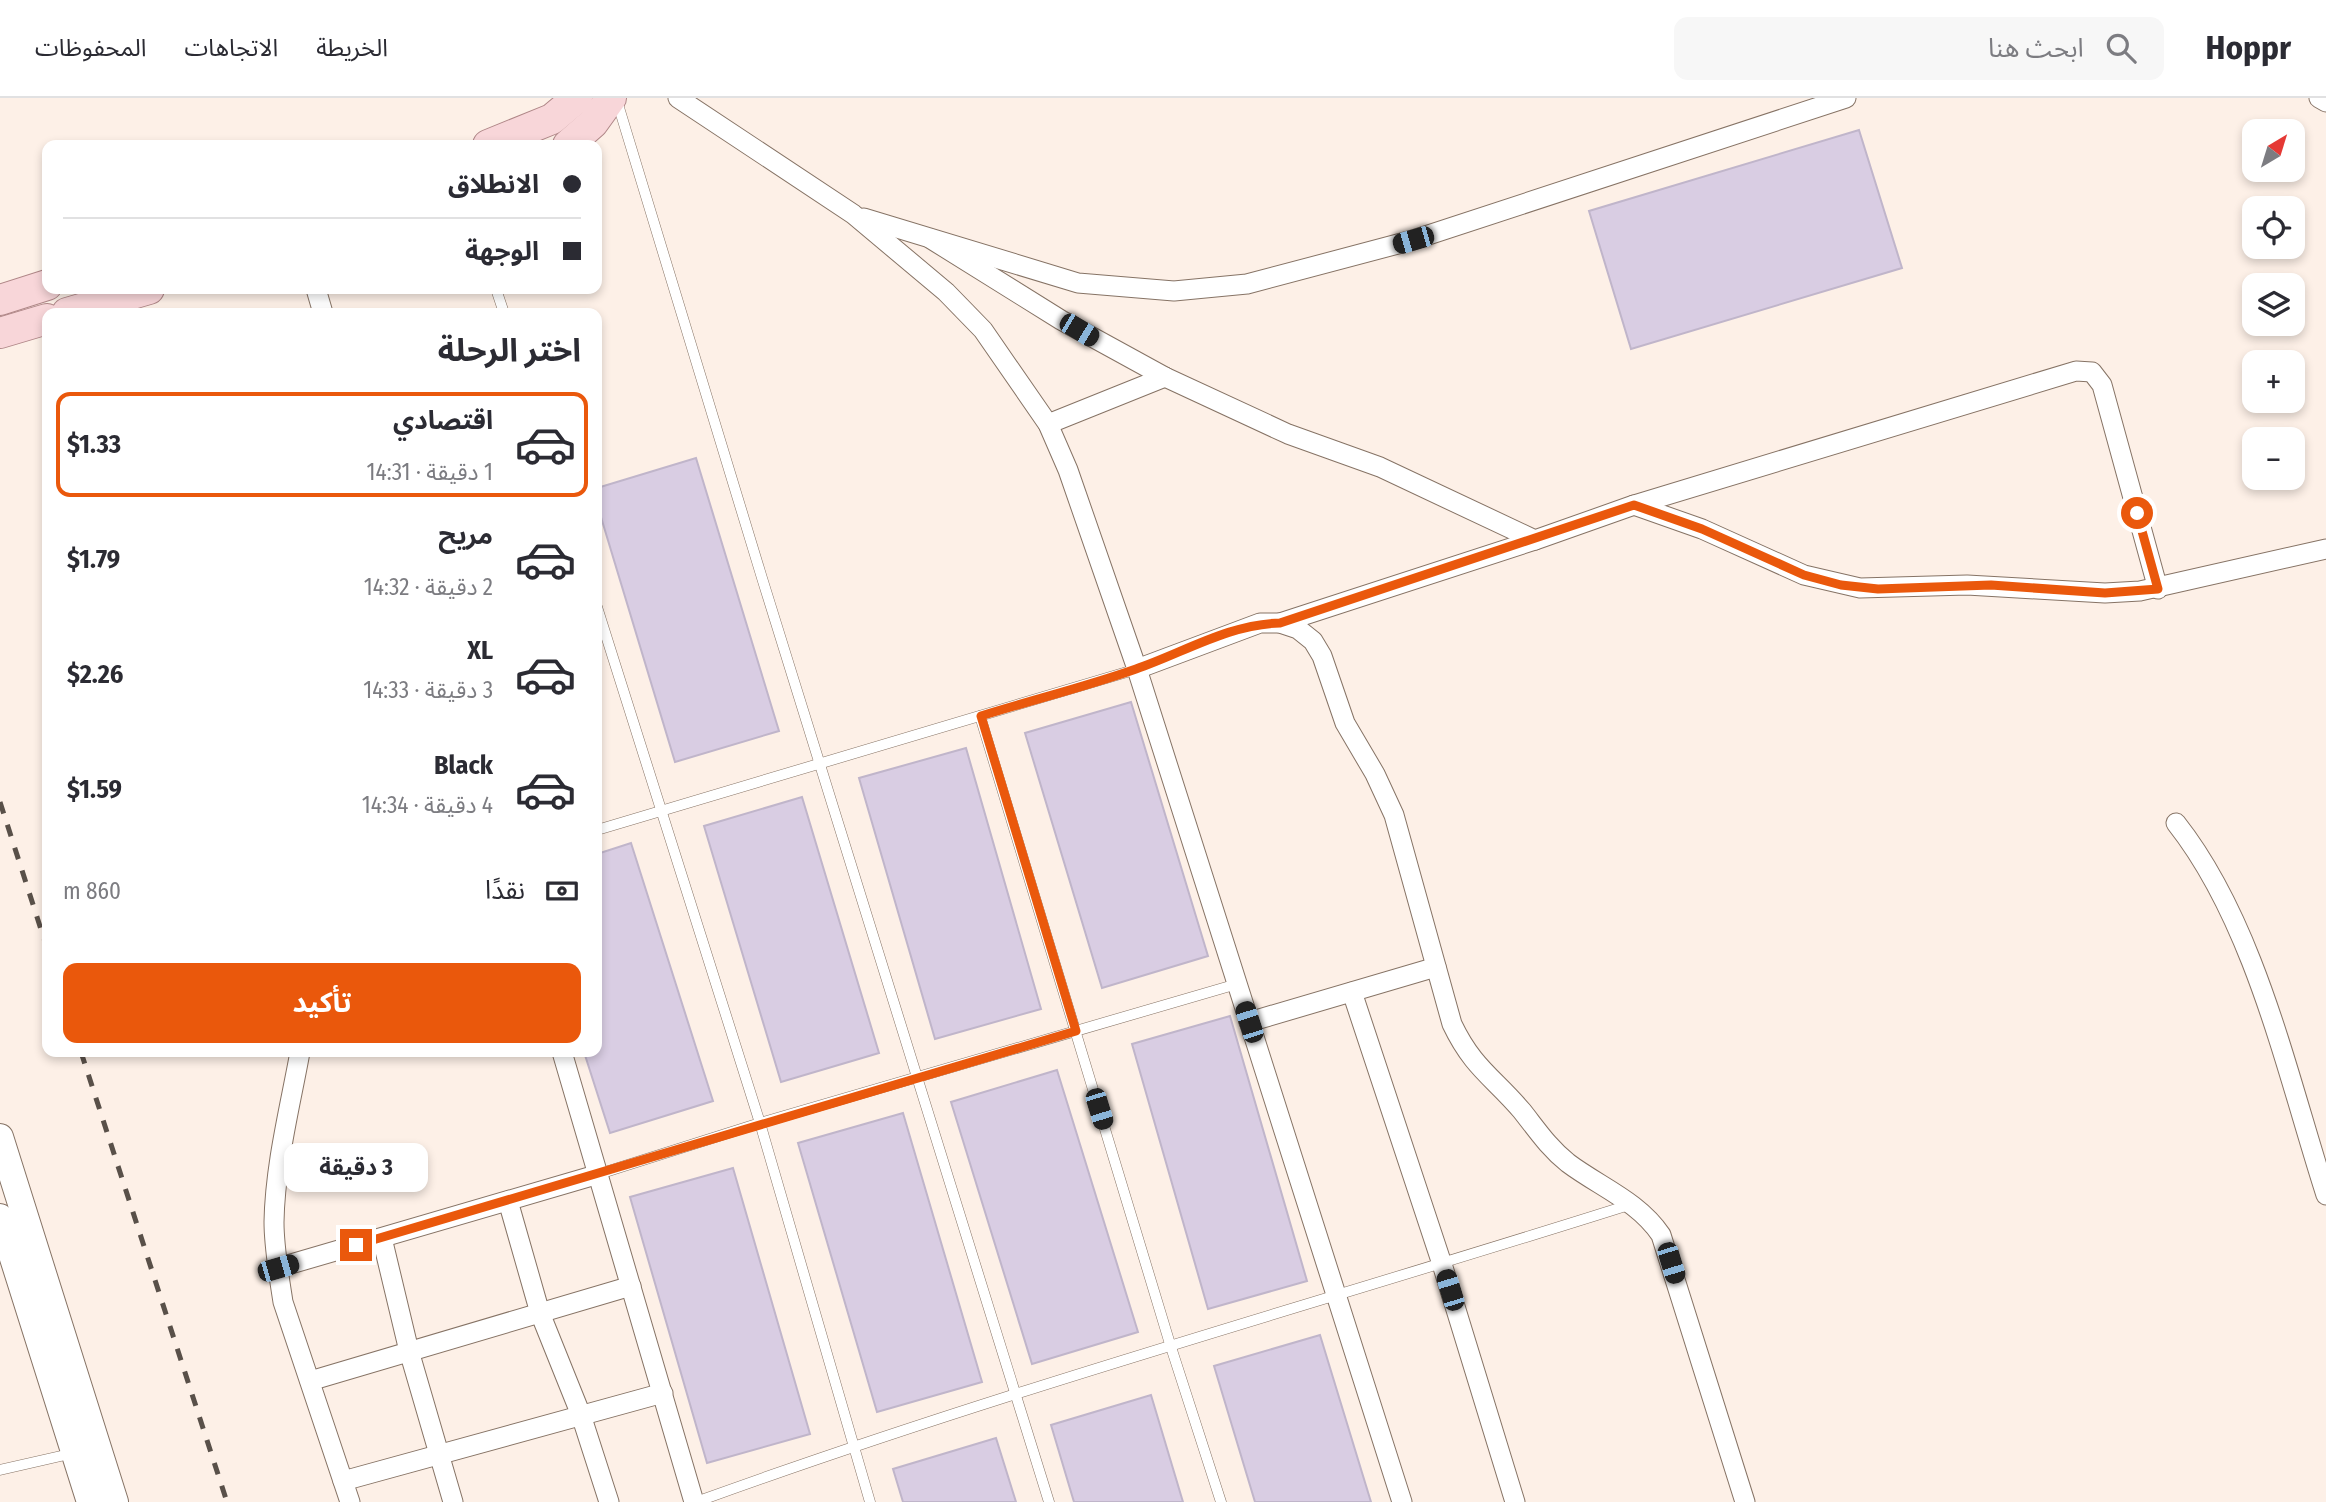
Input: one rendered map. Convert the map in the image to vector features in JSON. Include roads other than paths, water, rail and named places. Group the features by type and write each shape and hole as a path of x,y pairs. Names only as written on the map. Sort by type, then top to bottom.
{"main road":[{"path":"500,140 552,119 577,98"},
{"path":"574,140 593,123 611,98"},
{"path":"0,300 42,287"},
{"path":"84,308 132,294"},
{"path":"0,333 42,320"},
{"path":"0,1137 86,1449 90,1502"},
{"path":"0,1217 86,1449 115,1502"}],"street":[{"path":"678,98 853,214 946,292 983,330 1048,424 1068,470 1137,669 1402,1502"},
{"path":"853,214 1047,275 1112,288 1174,291 1248,284 1413,240 1846,98"},
{"path":"2319,98 2326,102"},
{"path":"931,239 1097,341 1165,377 1288,434 1380,467 1535,540"},
{"path":"1137,669 1237,629 1260,623 1280,623 1634,505 2076,371 2092,372 2102,385 2158,589"},
{"path":"1048,424 1165,377"},
{"path":"1634,505 1702,529 1804,575 1850,586 1878,589 1991,585 2105,593 2158,589 2326,549"},
{"path":"1280,623 1298,629 1317,648 1349,733 1385,793 1452,1024 1478,1068 1522,1111 1555,1152 1633,1204 1654,1224 1666,1246 1745,1502"},
{"path":"2176,823 2213,876 2246,948 2326,1195"},
{"path":"1249,1022 1436,967"},
{"path":"1352,992 1442,1264 1515,1502"},
{"path":"299,1057 275,1209 278,1268 283,1302 350,1502"},
{"path":"564,1057 695,1502"},
{"path":"278,1268 599,1174"},
{"path":"508,1201 540,1313 581,1415 609,1502"},
{"path":"382,1238 409,1352 453,1502"},
{"path":"310,1381 631,1286"},
{"path":"343,1481 663,1393"}],"lane":[{"path":"617,98 818,762 1049,1502"},
{"path":"602,623 760,1123 870,1502"},
{"path":"602,829 1137,669"},
{"path":"981,716 1170,1345 1221,1502"},
{"path":"599,1174 760,1123 1237,985"},
{"path":"695,1502 853,1445 1633,1204"},
{"path":"0,1470 86,1449"}],"railway":[{"path":"0,802 42,932"},
{"path":"83,1057 227,1502"}]}
